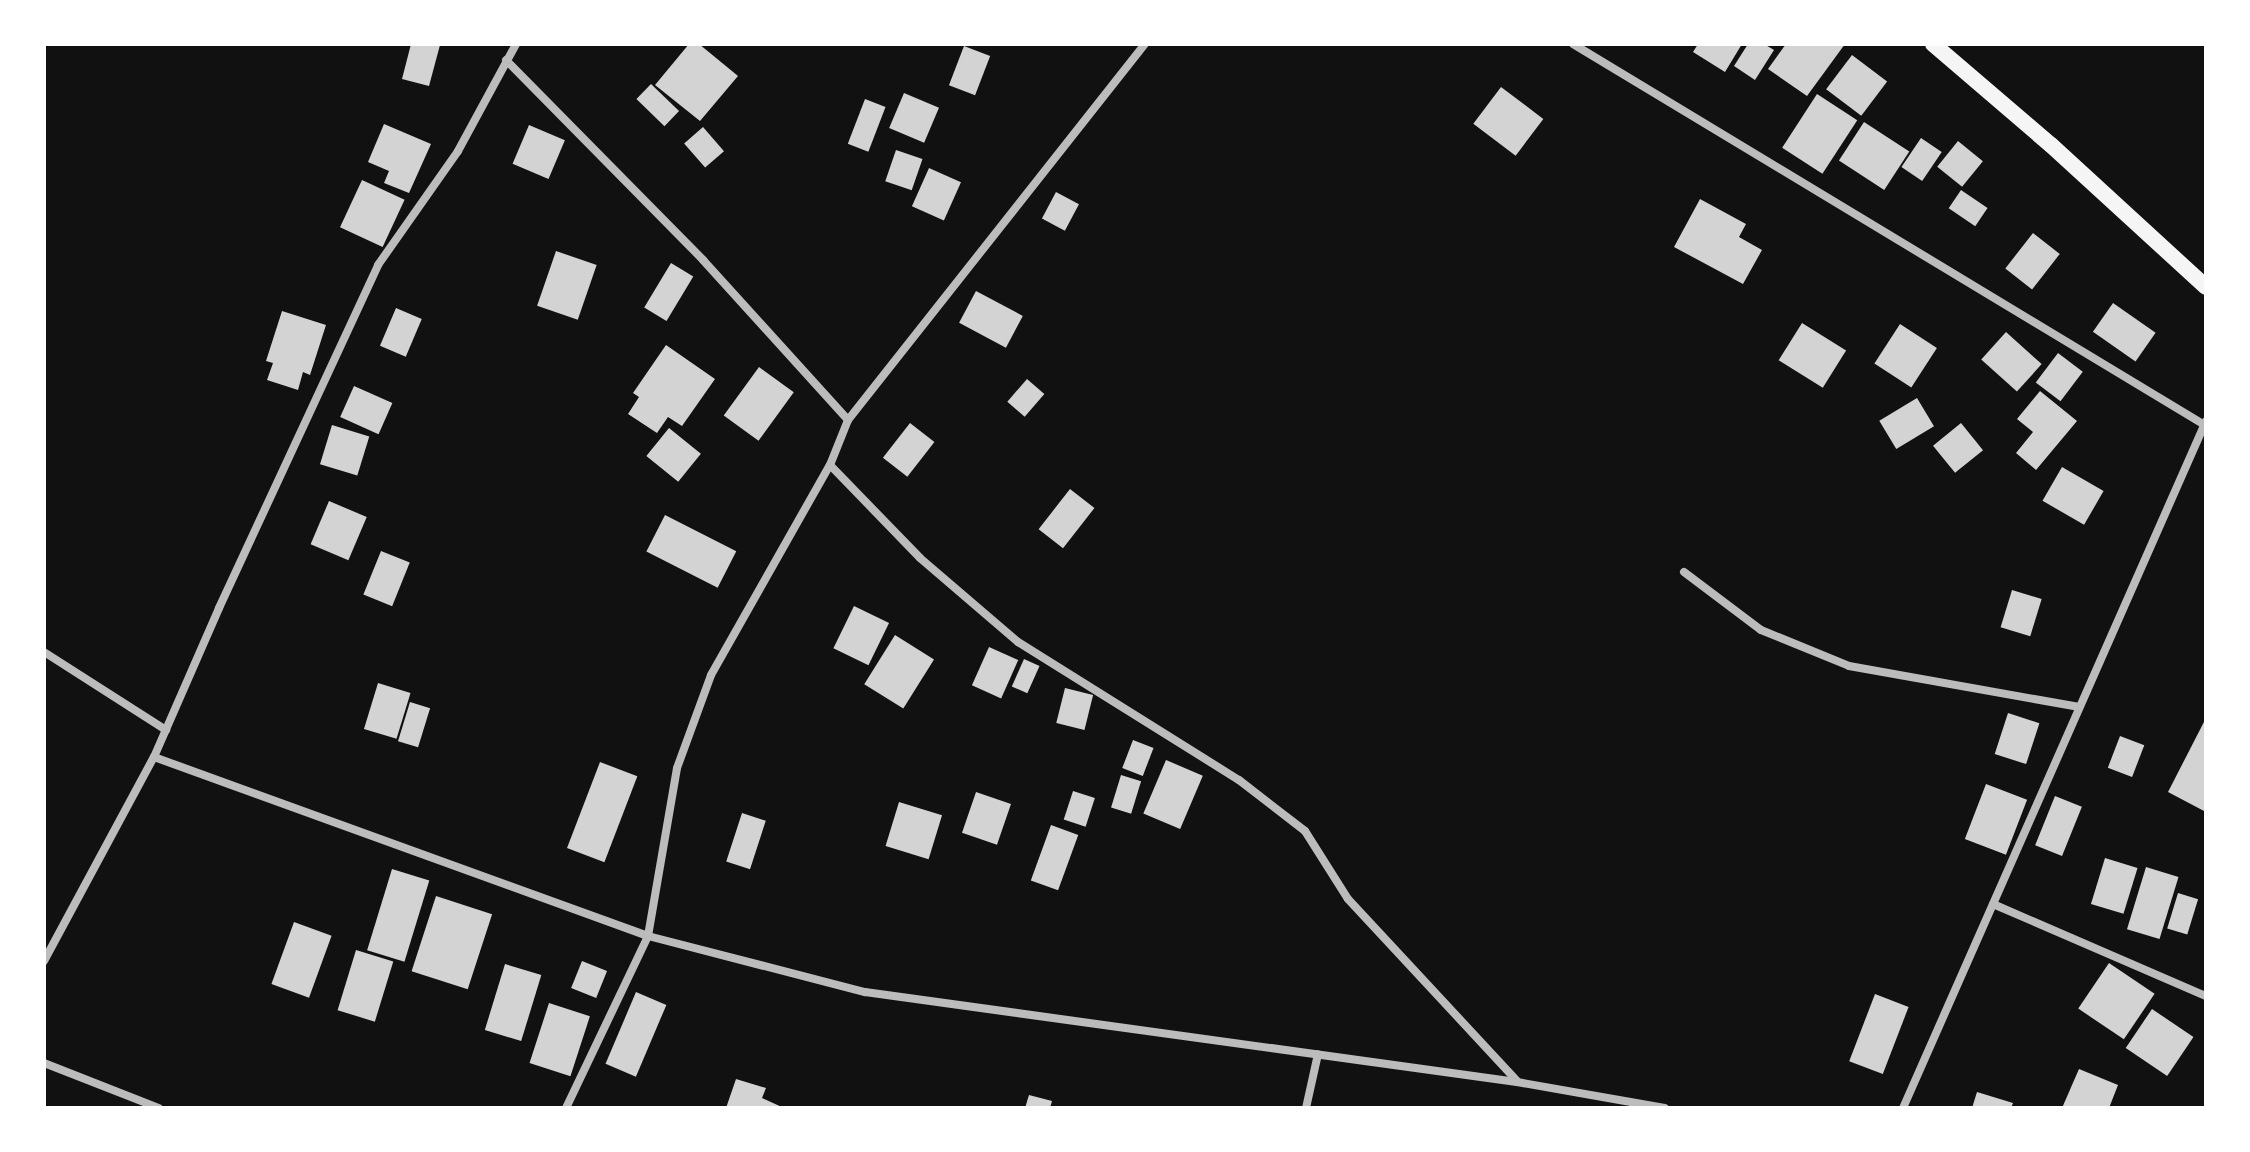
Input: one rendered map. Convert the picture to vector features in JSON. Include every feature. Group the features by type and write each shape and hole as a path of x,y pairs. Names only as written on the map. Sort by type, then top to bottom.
{"main road":[{"path":"1933,44 2051,145 2206,287"}],"street":[{"path":"44,961 154,757 378,265 458,151 516,44"},
{"path":"566,1108 648,936 677,768 711,675 830,465 848,420 1145,44"},
{"path":"1573,44 2204,423 1903,1108"},
{"path":"506,60 703,260 848,420"},
{"path":"830,465 920,558 1018,642 1239,780 1305,831 1348,899 1517,1082"},
{"path":"1684,572 1761,630 1849,666 2079,707"},
{"path":"44,652 166,730"},
{"path":"154,757 648,936 865,992 1517,1082 1665,1108"},
{"path":"1993,904 2206,996"},
{"path":"1306,1108 1318,1054"},
{"path":"44,1063 159,1108"}],"building":[{"path":"411,44 440,45 429,86 402,79"},
{"path":"689,44 699,44 738,76 700,121 655,85"},
{"path":"1698,44 1742,44 1725,72 1693,52"},
{"path":"1748,44 1764,44 1774,50 1755,80 1734,66"},
{"path":"1786,44 1845,44 1807,96 1768,69"},
{"path":"964,46 990,56 975,95 949,85"},
{"path":"1852,55 1887,81 1861,116 1826,89"},
{"path":"651,84 679,111 664,126 636,99"},
{"path":"1501,87 1543,119 1516,156 1473,124"},
{"path":"904,93 939,108 924,143 889,128"},
{"path":"1817,94 1857,120 1822,174 1782,148"},
{"path":"865,99 886,107 868,152 848,144"},
{"path":"1864,122 1909,151 1884,190 1839,161"},
{"path":"384,124 431,144 409,193 384,183 389,171 368,162"},
{"path":"529,125 565,140 548,179 513,164"},
{"path":"703,127 724,151 705,168 684,143"},
{"path":"1921,138 1942,152 1922,181 1901,167"},
{"path":"1958,141 1983,161 1962,187 1937,167"},
{"path":"896,150 922,159 912,190 885,181"},
{"path":"929,168 961,182 944,221 912,206"},
{"path":"362,180 405,200 383,247 340,227"},
{"path":"1961,190 1988,208 1975,226 1949,208"},
{"path":"1056,192 1079,204 1065,231 1042,218"},
{"path":"1700,199 1746,224 1739,237 1762,250 1743,284 1674,247"},
{"path":"2033,233 2060,254 2032,289 2005,268"},
{"path":"556,251 597,265 578,320 537,306"},
{"path":"671,263 693,276 667,321 644,308"},
{"path":"976,291 1023,316 1006,348 959,323"},
{"path":"2113,303 2156,333 2136,361 2093,332"},
{"path":"396,308 422,319 406,357 380,346"},
{"path":"282,311 326,325 310,375 303,372 298,390 267,380 273,363 266,361"},
{"path":"1802,323 1846,351 1823,388 1779,360"},
{"path":"1900,324 1937,348 1911,387 1874,363"},
{"path":"2006,332 2042,364 2017,392 1981,359"},
{"path":"666,345 715,379 682,426 668,417 657,433 628,414 639,397 633,393"},
{"path":"2058,353 2083,372 2060,401 2036,383"},
{"path":"759,367 794,392 759,441 724,416"},
{"path":"1027,379 1044,394 1025,417 1007,402"},
{"path":"354,386 392,403 379,434 340,417"},
{"path":"2040,391 2077,421 2036,470 2016,453 2033,432 2017,419"},
{"path":"1917,398 1934,426 1896,449 1879,421"},
{"path":"910,423 934,442 907,477 883,458"},
{"path":"1961,423 1983,450 1955,473 1933,446"},
{"path":"332,425 369,436 357,476 320,464"},
{"path":"669,428 701,454 678,482 646,456"},
{"path":"2062,467 2104,491 2084,525 2042,501"},
{"path":"1070,489 1094,508 1063,548 1039,529"},
{"path":"329,501 367,517 348,560 311,544"},
{"path":"665,515 736,551 718,588 646,552"},
{"path":"381,551 410,563 392,606 363,595"},
{"path":"2012,590 2042,599 2030,636 2001,627"},
{"path":"854,606 889,623 868,665 833,648"},
{"path":"895,635 934,659 903,709 864,684"},
{"path":"989,647 1018,660 1001,698 972,685"},
{"path":"1024,659 1040,666 1027,693 1012,686"},
{"path":"378,683 411,693 396,739 364,729"},
{"path":"1065,688 1093,695 1084,730 1056,723"},
{"path":"410,702 430,708 418,747 398,741"},
{"path":"2008,713 2039,723 2026,764 1995,754"},
{"path":"2206,718 2206,808 2204,811 2168,792"},
{"path":"2120,736 2144,745 2132,777 2108,768"},
{"path":"1133,740 1154,748 1143,776 1122,768"},
{"path":"1166,760 1203,776 1180,829 1143,813"},
{"path":"600,762 637,776 604,862 567,848"},
{"path":"1121,775 1141,781 1131,814 1111,808"},
{"path":"1986,784 2027,800 2006,855 1965,839"},
{"path":"1073,791 1095,798 1086,827 1064,820"},
{"path":"976,792 1011,804 997,845 962,833"},
{"path":"2055,796 2082,807 2062,856 2035,845"},
{"path":"899,802 942,815 929,859 886,846"},
{"path":"742,813 766,821 750,869 726,862"},
{"path":"1051,825 1078,835 1058,890 1031,880"},
{"path":"2105,858 2138,868 2123,914 2091,904"},
{"path":"2146,867 2179,877 2160,939 2127,929"},
{"path":"392,869 429,880 404,962 367,950"},
{"path":"2178,893 2198,899 2187,935 2167,928"},
{"path":"436,896 492,914 468,989 412,971"},
{"path":"294,922 332,936 309,998 271,984"},
{"path":"356,950 393,961 375,1022 338,1010"},
{"path":"582,961 607,971 596,998 571,988"},
{"path":"2109,963 2155,994 2124,1039 2078,1009"},
{"path":"505,964 541,975 521,1041 485,1030"},
{"path":"636,992 666,1005 636,1077 606,1064"},
{"path":"1875,994 1909,1007 1883,1074 1849,1061"},
{"path":"549,1003 590,1016 570,1076 530,1063"},
{"path":"2152,1009 2193,1037 2167,1076 2126,1048"},
{"path":"2079,1069 2118,1085 2109,1108 2062,1108"},
{"path":"736,1079 766,1088 762,1098 784,1108 726,1108"},
{"path":"1977,1092 2013,1103 2011,1108 1972,1108"},
{"path":"1029,1095 1052,1101 1050,1108 1025,1108"}]}
